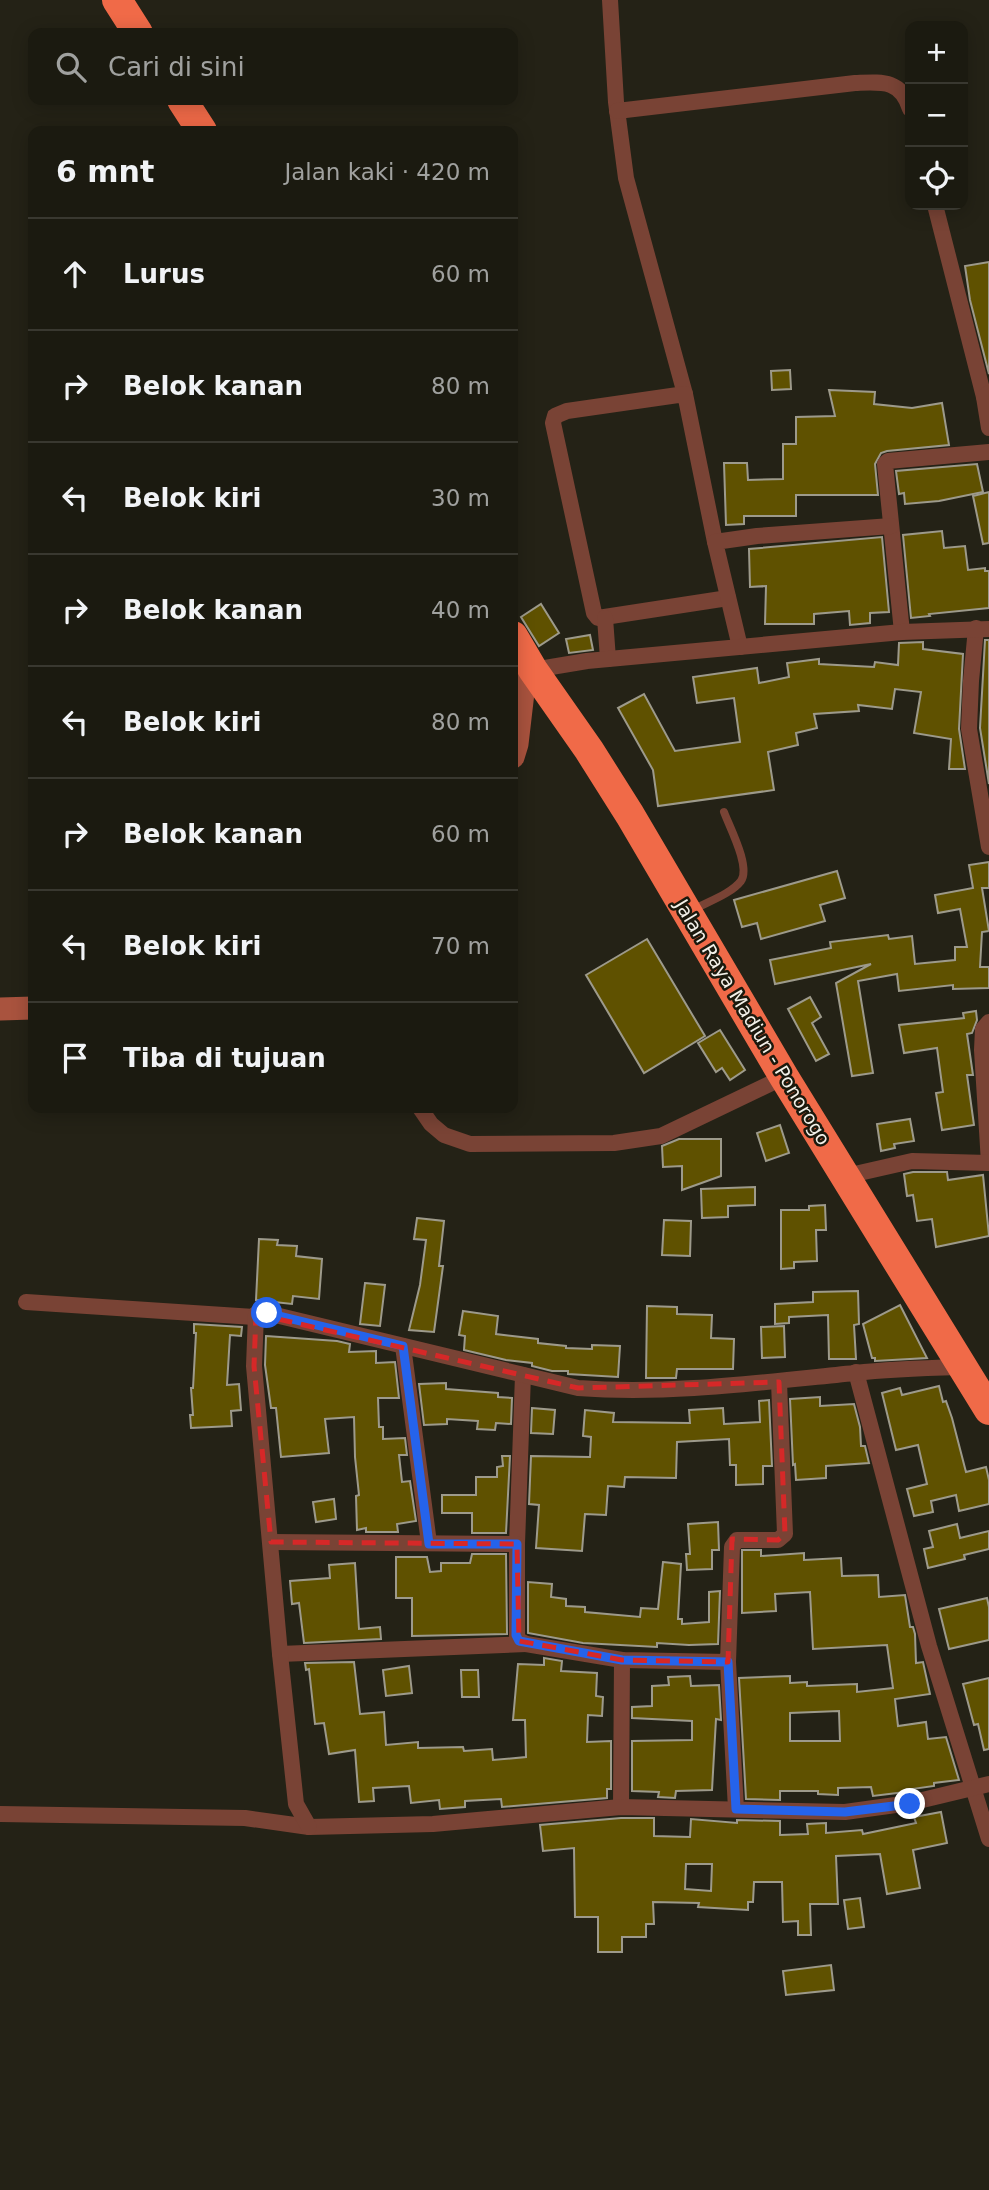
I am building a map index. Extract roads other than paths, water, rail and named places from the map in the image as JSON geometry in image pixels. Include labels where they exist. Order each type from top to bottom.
[{"type":"highway","points":[[117,0],[135,28]]},
{"type":"highway","points":[[185,105],[199,126]]},
{"type":"highway","name":"Jalan Raya Madiun - Ponorogo","points":[[518,644],[589,750],[784,1077],[989,1410]]},
{"type":"street","points":[[610,0],[617,111],[626,178],[685,394],[715,542],[740,647]]},
{"type":"street","points":[[617,111],[855,83],[879,82],[894,85],[905,94]]},
{"type":"street","points":[[936,210],[987,395],[989,428]]},
{"type":"street","points":[[685,394],[567,411],[555,416],[553,423],[590,603],[594,614],[598,618],[604,618],[728,598]]},
{"type":"street","points":[[902,632],[886,463],[989,452]]},
{"type":"street","points":[[715,542],[757,536],[891,527]]},
{"type":"street","points":[[604,618],[608,659]]},
{"type":"street","points":[[518,735],[524,684],[533,670],[608,659],[902,632],[983,629],[971,681],[969,729],[989,847]]},
{"type":"street","points":[[0,1009],[28,1008]]},
{"type":"street","points":[[846,1176],[912,1161],[989,1163],[982,1050],[983,1029],[989,1022]]},
{"type":"street","points":[[424,1113],[444,1135],[470,1144],[614,1143],[661,1136],[784,1077]]},
{"type":"street","points":[[26,1302],[254,1317],[267,1313],[578,1388],[610,1391],[779,1382],[856,1372],[961,1367]]},
{"type":"street","points":[[254,1317],[254,1366],[296,1804],[309,1827]]},
{"type":"street","points":[[403,1346],[429,1544]]},
{"type":"street","points":[[856,1372],[929,1646],[981,1786],[989,1839]]},
{"type":"street","points":[[523,1375],[516,1635],[519,1641],[526,1644]]},
{"type":"street","points":[[736,1809],[728,1662],[732,1547],[740,1539],[778,1540],[785,1534],[779,1382]]},
{"type":"street","points":[[271,1542],[517,1544]]},
{"type":"street","points":[[280,1654],[526,1644],[622,1660],[728,1662]]},
{"type":"street","points":[[621,1807],[622,1660]]},
{"type":"street","points":[[0,1814],[245,1818],[309,1827],[433,1824],[621,1807],[845,1812],[910,1804],[981,1786]]},
{"type":"lane","points":[[687,913],[728,891],[744,874],[724,812]]}]
